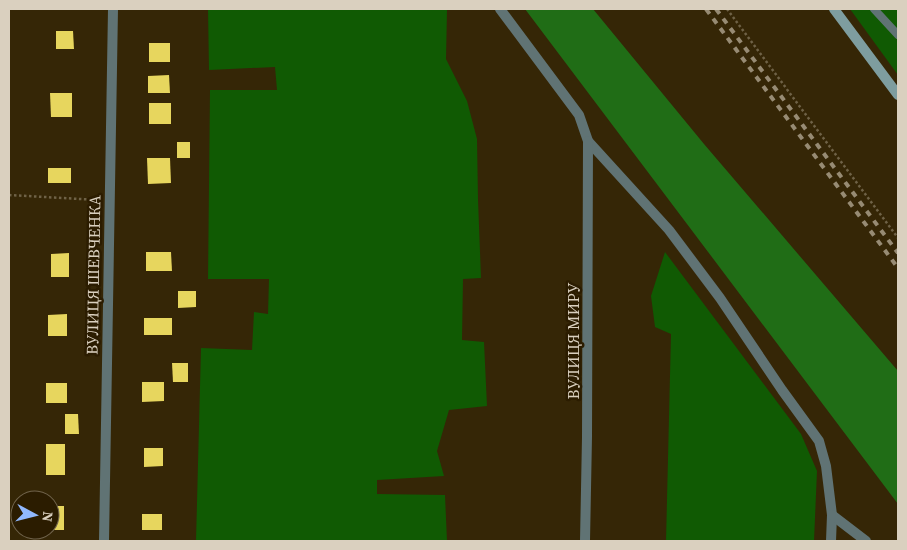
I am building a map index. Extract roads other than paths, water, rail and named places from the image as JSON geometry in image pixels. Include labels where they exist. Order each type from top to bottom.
[{"type":"main road","points":[[834,9],[898,95]]},
{"type":"street","name":"ВУЛИЦЯ ШЕВЧЕНКА","points":[[104,541],[113,9]]},
{"type":"street","points":[[500,9],[579,115],[588,141],[668,230],[720,298],[819,441],[826,466],[832,515],[831,541]]},
{"type":"street","name":"ВУЛИЦЯ МИРУ","points":[[585,541],[588,141]]},
{"type":"street","points":[[832,515],[866,541]]},
{"type":"lane","points":[[874,9],[898,35]]},
{"type":"railway","points":[[706,9],[898,268]]},
{"type":"railway","points":[[716,9],[898,253]]}]
